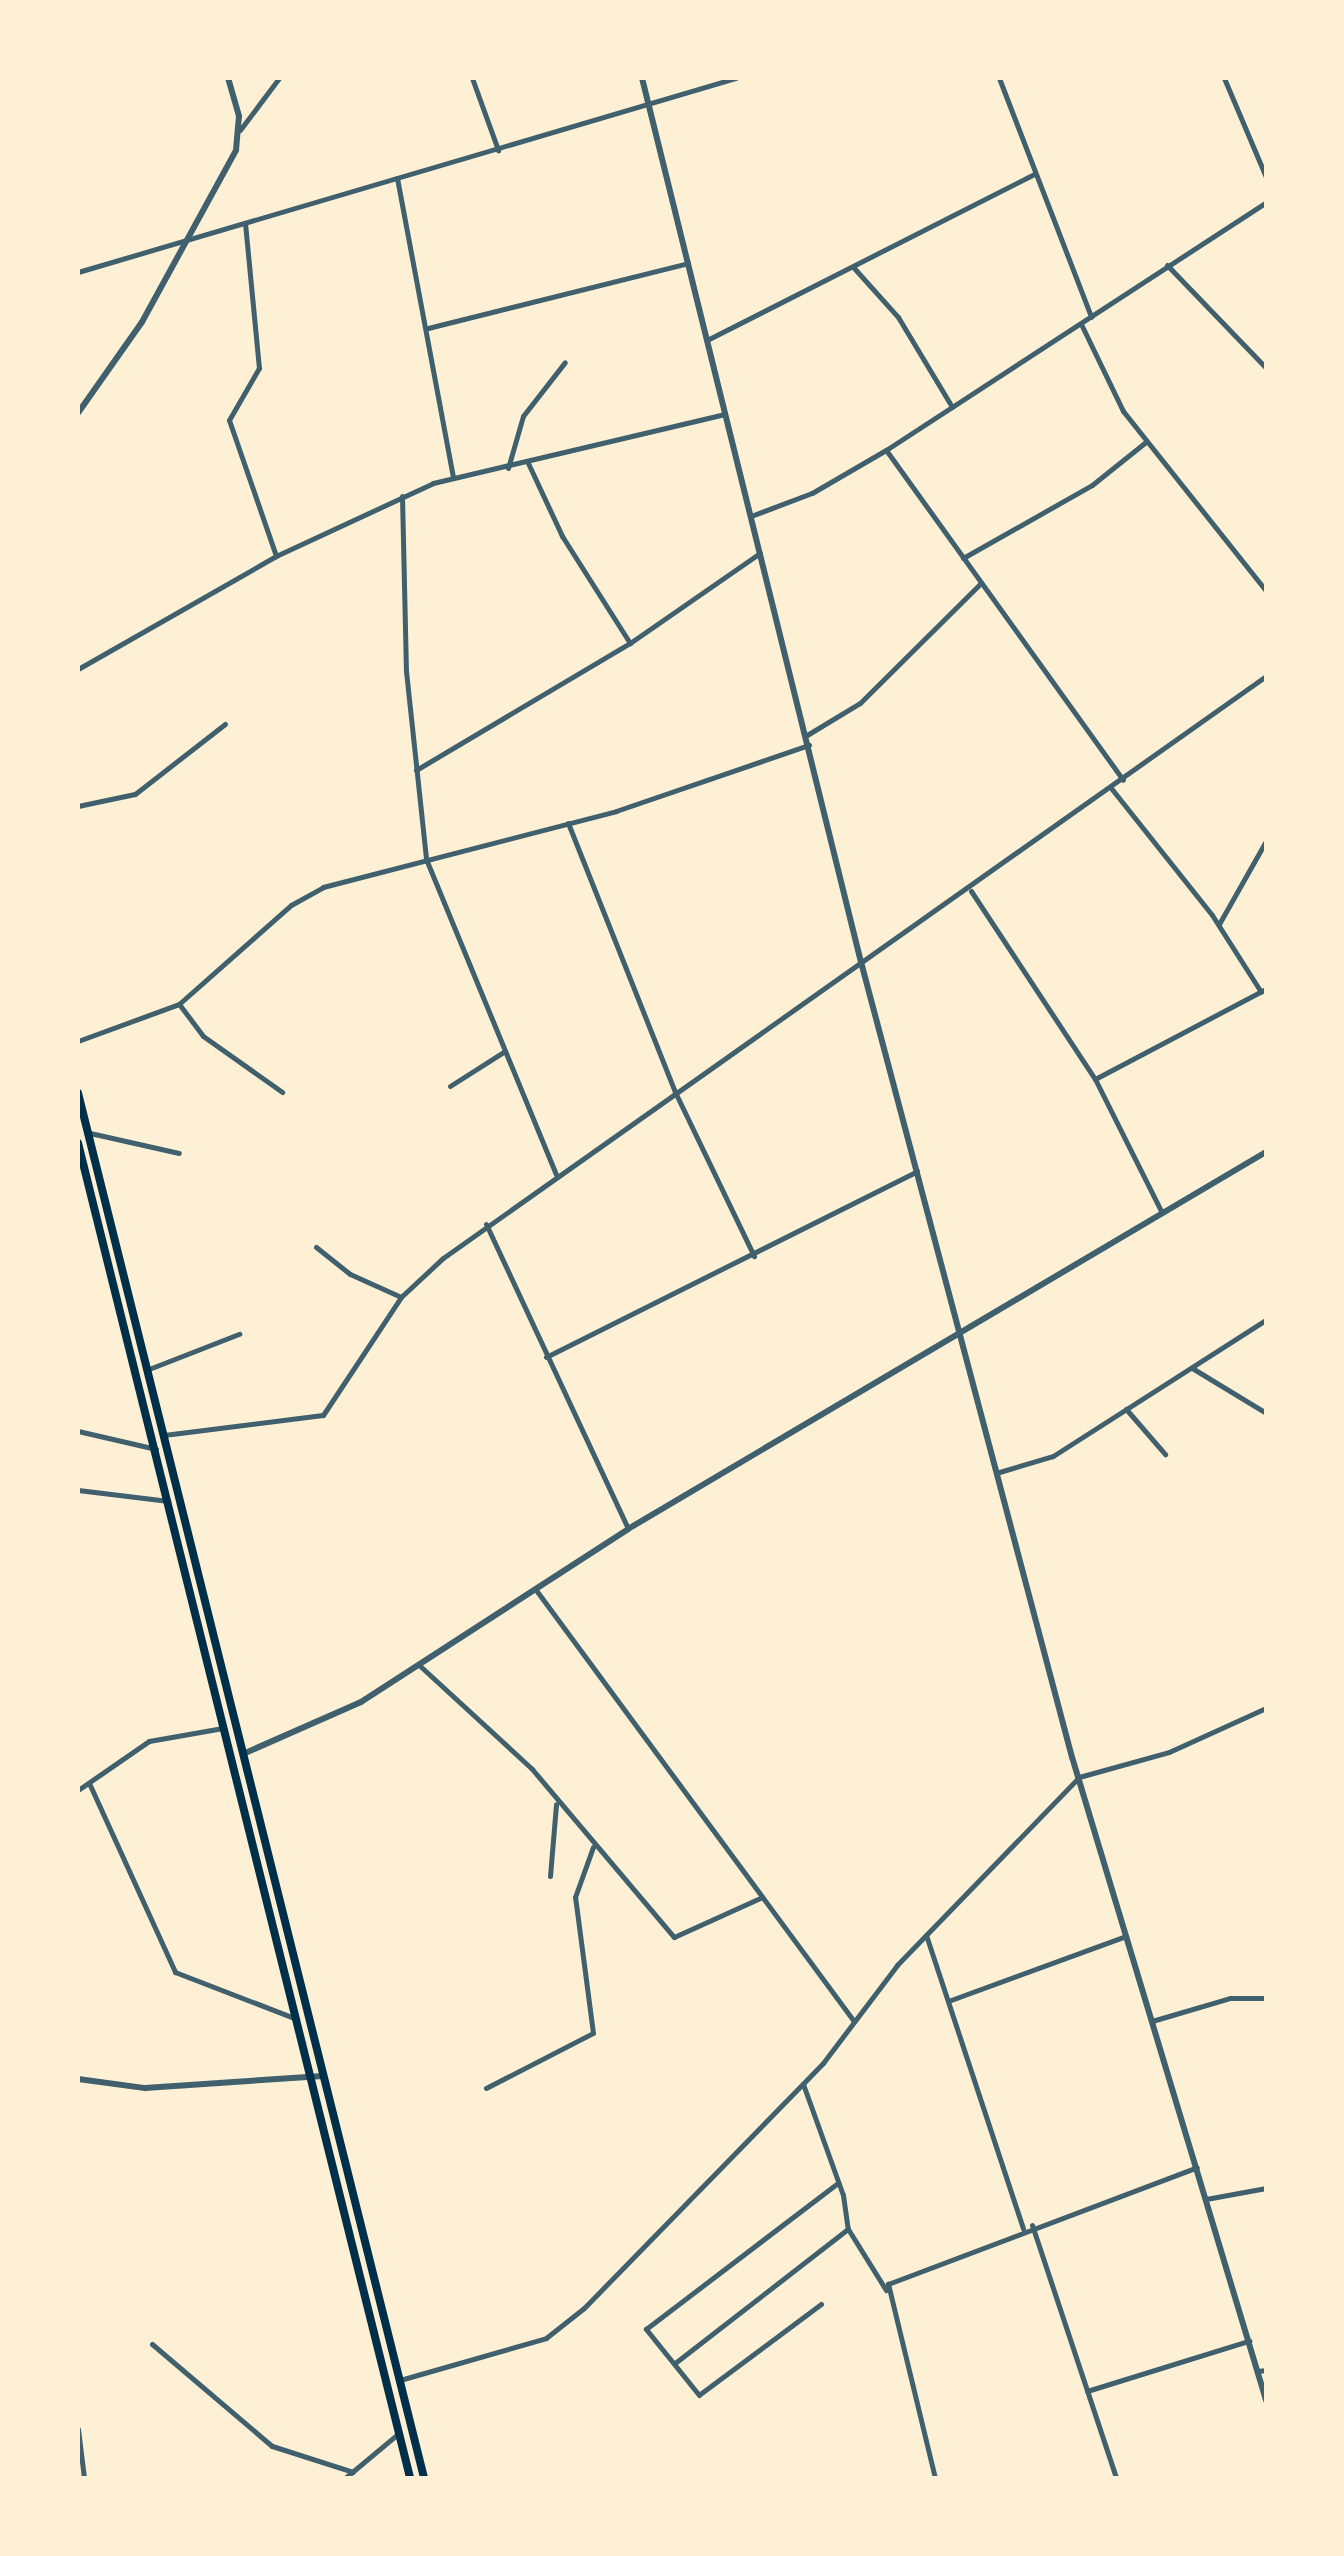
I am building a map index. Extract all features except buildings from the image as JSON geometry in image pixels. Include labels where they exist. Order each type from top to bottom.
[{"type":"main road","points":[[78,1093],[424,2478]]},
{"type":"main road","points":[[78,1143],[170,1501],[309,2079],[410,2478]]},
{"type":"street","points":[[228,78],[240,130]]},
{"type":"street","points":[[78,413],[110,373],[187,240],[240,130],[279,78]]},
{"type":"street","points":[[472,78],[498,150]]},
{"type":"street","points":[[642,78],[861,962],[996,1473],[1079,1777],[1249,2341],[1262,2370],[1266,2400]]},
{"type":"street","points":[[78,272],[736,78]]},
{"type":"street","points":[[999,78],[1091,317]]},
{"type":"street","points":[[1224,78],[1266,177]]},
{"type":"street","points":[[707,340],[1034,174]]},
{"type":"street","points":[[397,178],[428,328],[453,477]]},
{"type":"street","points":[[751,516],[812,493],[886,450],[1266,202]]},
{"type":"street","points":[[245,223],[259,368],[229,420],[276,556]]},
{"type":"street","points":[[428,328],[688,263]]},
{"type":"street","points":[[1167,265],[1266,368]]},
{"type":"street","points":[[854,268],[898,317],[952,407]]},
{"type":"street","points":[[1081,324],[1116,399],[1266,591]]},
{"type":"street","points":[[508,468],[523,416],[565,362]]},
{"type":"street","points":[[78,669],[276,556],[402,496],[453,477],[508,468],[725,414]]},
{"type":"street","points":[[963,558],[1092,485],[1147,441]]},
{"type":"street","points":[[886,450],[1123,780]]},
{"type":"street","points":[[528,463],[562,536],[630,643]]},
{"type":"street","points":[[402,496],[416,770],[426,859],[556,1174]]},
{"type":"street","points":[[416,770],[630,643],[761,553]]},
{"type":"street","points":[[807,735],[860,703],[981,583]]},
{"type":"street","points":[[164,1435],[323,1415],[401,1297],[486,1224],[861,962],[971,891],[1266,676]]},
{"type":"street","points":[[78,806],[135,794],[225,724]]},
{"type":"street","points":[[78,1041],[179,1004],[303,896],[426,859],[568,823],[809,745]]},
{"type":"street","points":[[1095,1079],[1264,990],[1219,924],[1111,788]]},
{"type":"street","points":[[568,823],[676,1094],[754,1256]]},
{"type":"street","points":[[1219,924],[1266,841]]},
{"type":"street","points":[[971,891],[1095,1079],[1161,1211]]},
{"type":"street","points":[[179,1004],[203,1036],[282,1092]]},
{"type":"street","points":[[450,1086],[505,1051]]},
{"type":"street","points":[[90,1133],[179,1153]]},
{"type":"street","points":[[243,1754],[361,1702],[628,1529],[1161,1211],[1266,1152]]},
{"type":"street","points":[[546,1357],[754,1256],[918,1171]]},
{"type":"street","points":[[486,1224],[628,1529]]},
{"type":"street","points":[[316,1247],[350,1274],[401,1297]]},
{"type":"street","points":[[996,1473],[1053,1456],[1266,1320]]},
{"type":"street","points":[[149,1369],[239,1334]]},
{"type":"street","points":[[1191,1368],[1266,1413]]},
{"type":"street","points":[[1126,1409],[1165,1454]]},
{"type":"street","points":[[78,1431],[157,1449]]},
{"type":"street","points":[[78,1490],[170,1501]]},
{"type":"street","points":[[536,1590],[853,2020]]},
{"type":"street","points":[[419,1665],[492,1729],[674,1937],[762,1897]]},
{"type":"street","points":[[400,2380],[561,2328],[803,2084],[926,1935],[1079,1777],[1169,1752],[1266,1708]]},
{"type":"street","points":[[78,1790],[149,1741],[223,1728]]},
{"type":"street","points":[[89,1783],[175,1972],[295,2018]]},
{"type":"street","points":[[550,1876],[556,1803]]},
{"type":"street","points":[[486,2088],[593,2033],[575,1897],[593,1847]]},
{"type":"street","points":[[926,1935],[951,2000],[1023,2228]]},
{"type":"street","points":[[951,2000],[1126,1936]]},
{"type":"street","points":[[1152,2021],[1230,1998],[1266,1998]]},
{"type":"street","points":[[78,2079],[145,2088],[323,2076]]},
{"type":"street","points":[[803,2084],[848,2229],[886,2290],[935,2478]]},
{"type":"street","points":[[886,2290],[908,2271],[1197,2167]]},
{"type":"street","points":[[821,2304],[699,2395],[646,2329],[836,2184]]},
{"type":"street","points":[[1206,2199],[1266,2188]]},
{"type":"street","points":[[1032,2225],[1116,2478]]},
{"type":"street","points":[[675,2363],[848,2229]]},
{"type":"street","points":[[1087,2391],[1249,2341]]},
{"type":"street","points":[[152,2344],[272,2446],[353,2472]]},
{"type":"street","points":[[78,2429],[84,2478]]},
{"type":"street","points":[[345,2478],[399,2433]]}]
